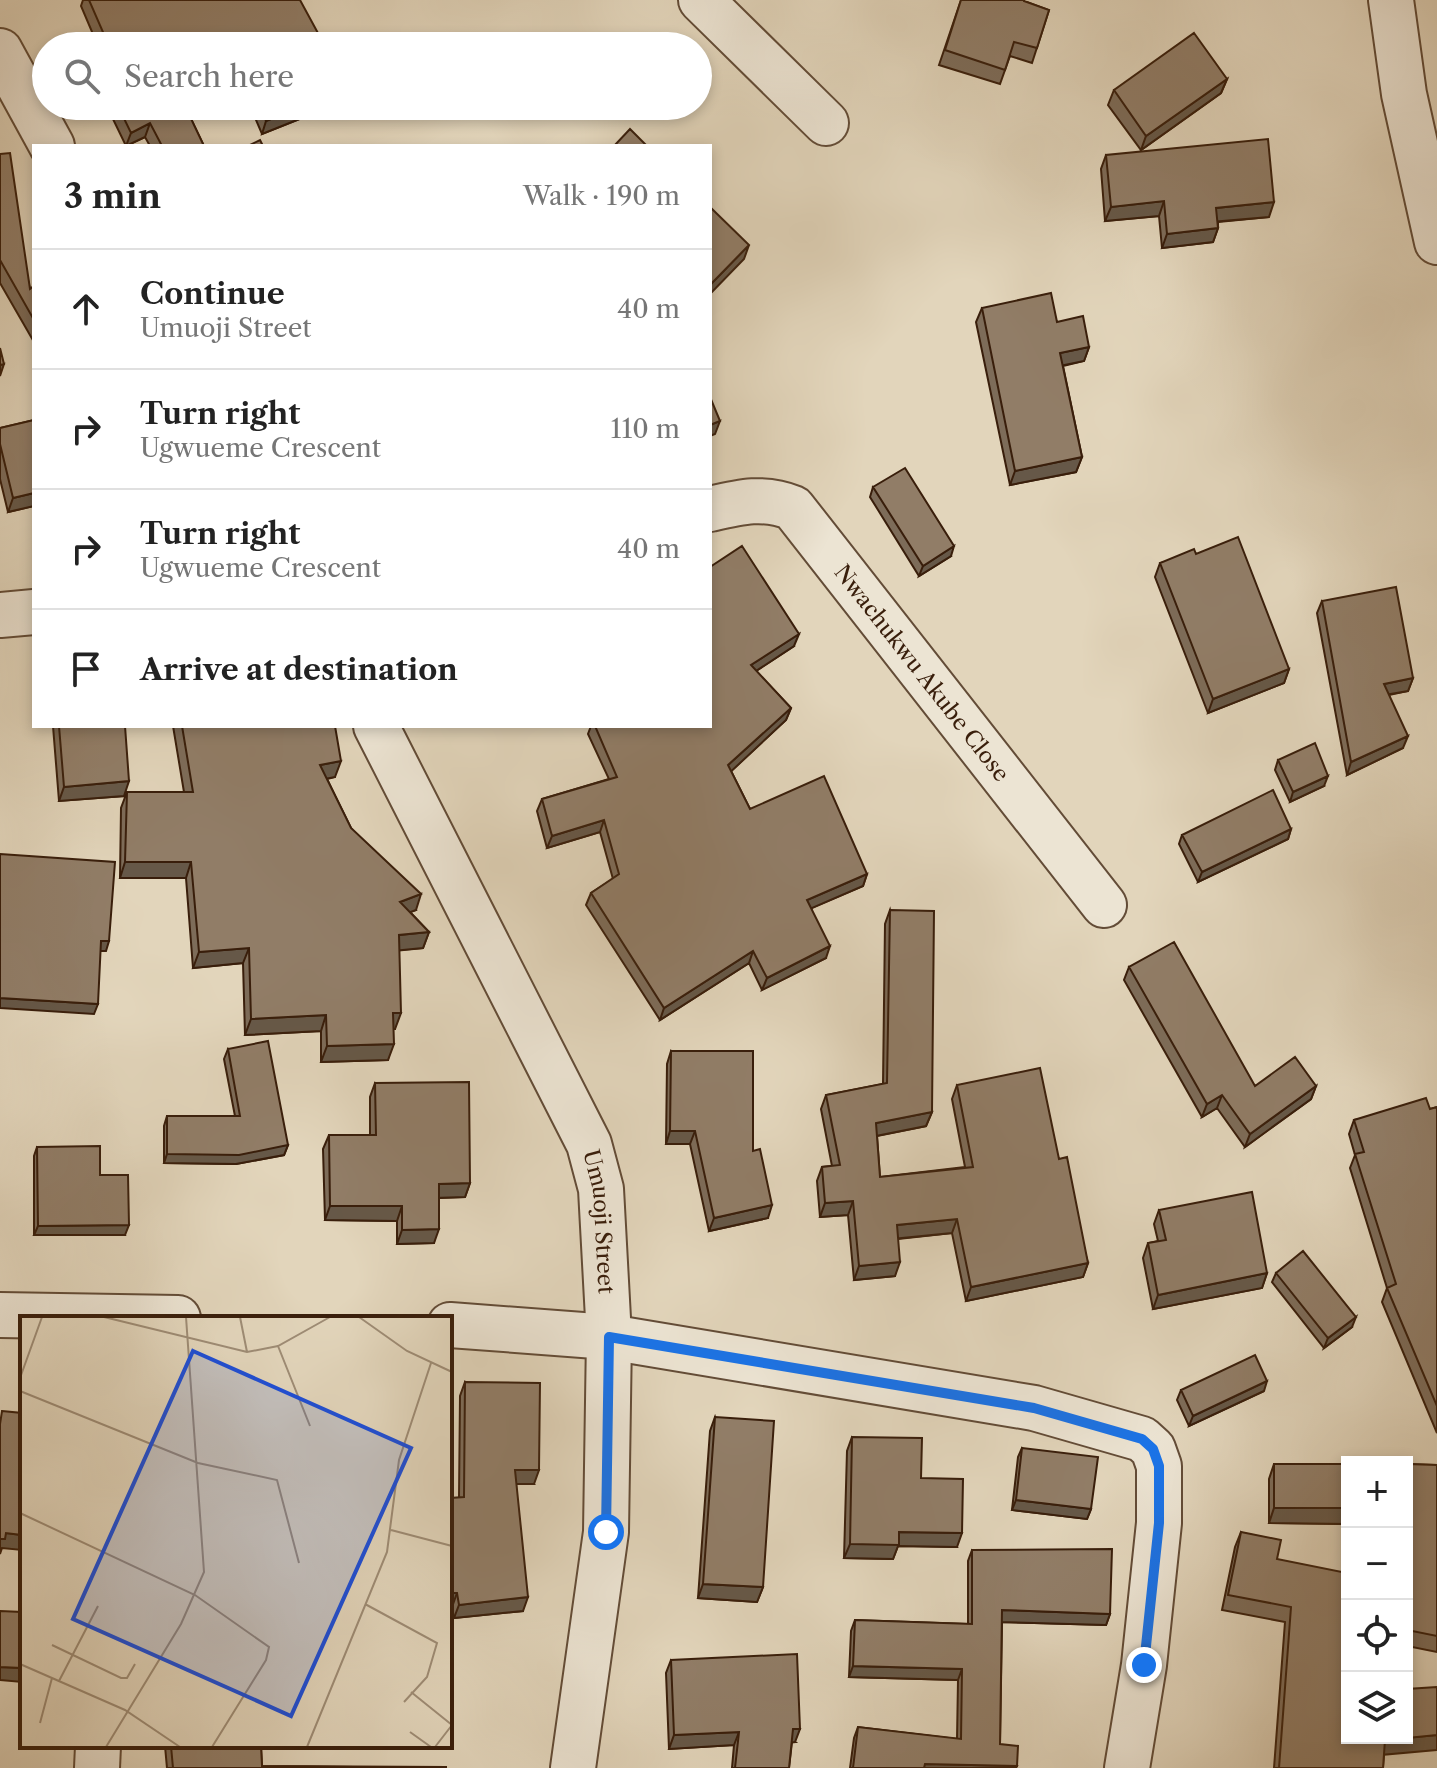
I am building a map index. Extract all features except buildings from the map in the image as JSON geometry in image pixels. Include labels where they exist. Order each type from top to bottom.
[{"type":"street","points":[[701,0],[826,123]]},
{"type":"street","points":[[1391,0],[1404,94],[1437,242]]},
{"type":"street","points":[[0,51],[32,109]]},
{"type":"street","points":[[38,120],[51,144]]},
{"type":"street","name":"Nwachukwu Akube Close","points":[[712,509],[754,499],[779,502],[793,508],[1104,905]]},
{"type":"street","points":[[0,615],[32,612]]},
{"type":"street","name":"Umuoji Street","points":[[377,728],[589,1144],[601,1189],[609,1337],[606,1532],[573,1768]]},
{"type":"street","points":[[0,1315],[59,1316]]},
{"type":"street","points":[[452,1325],[609,1337],[1034,1408],[1142,1439],[1153,1449],[1159,1466],[1159,1523],[1144,1665],[1127,1768]]},
{"type":"street","points":[[97,1768],[98,1748]]},
{"type":"route","points":[[606,1532],[609,1337],[1034,1408],[1142,1439],[1153,1449],[1159,1466],[1159,1523],[1144,1665]]}]
